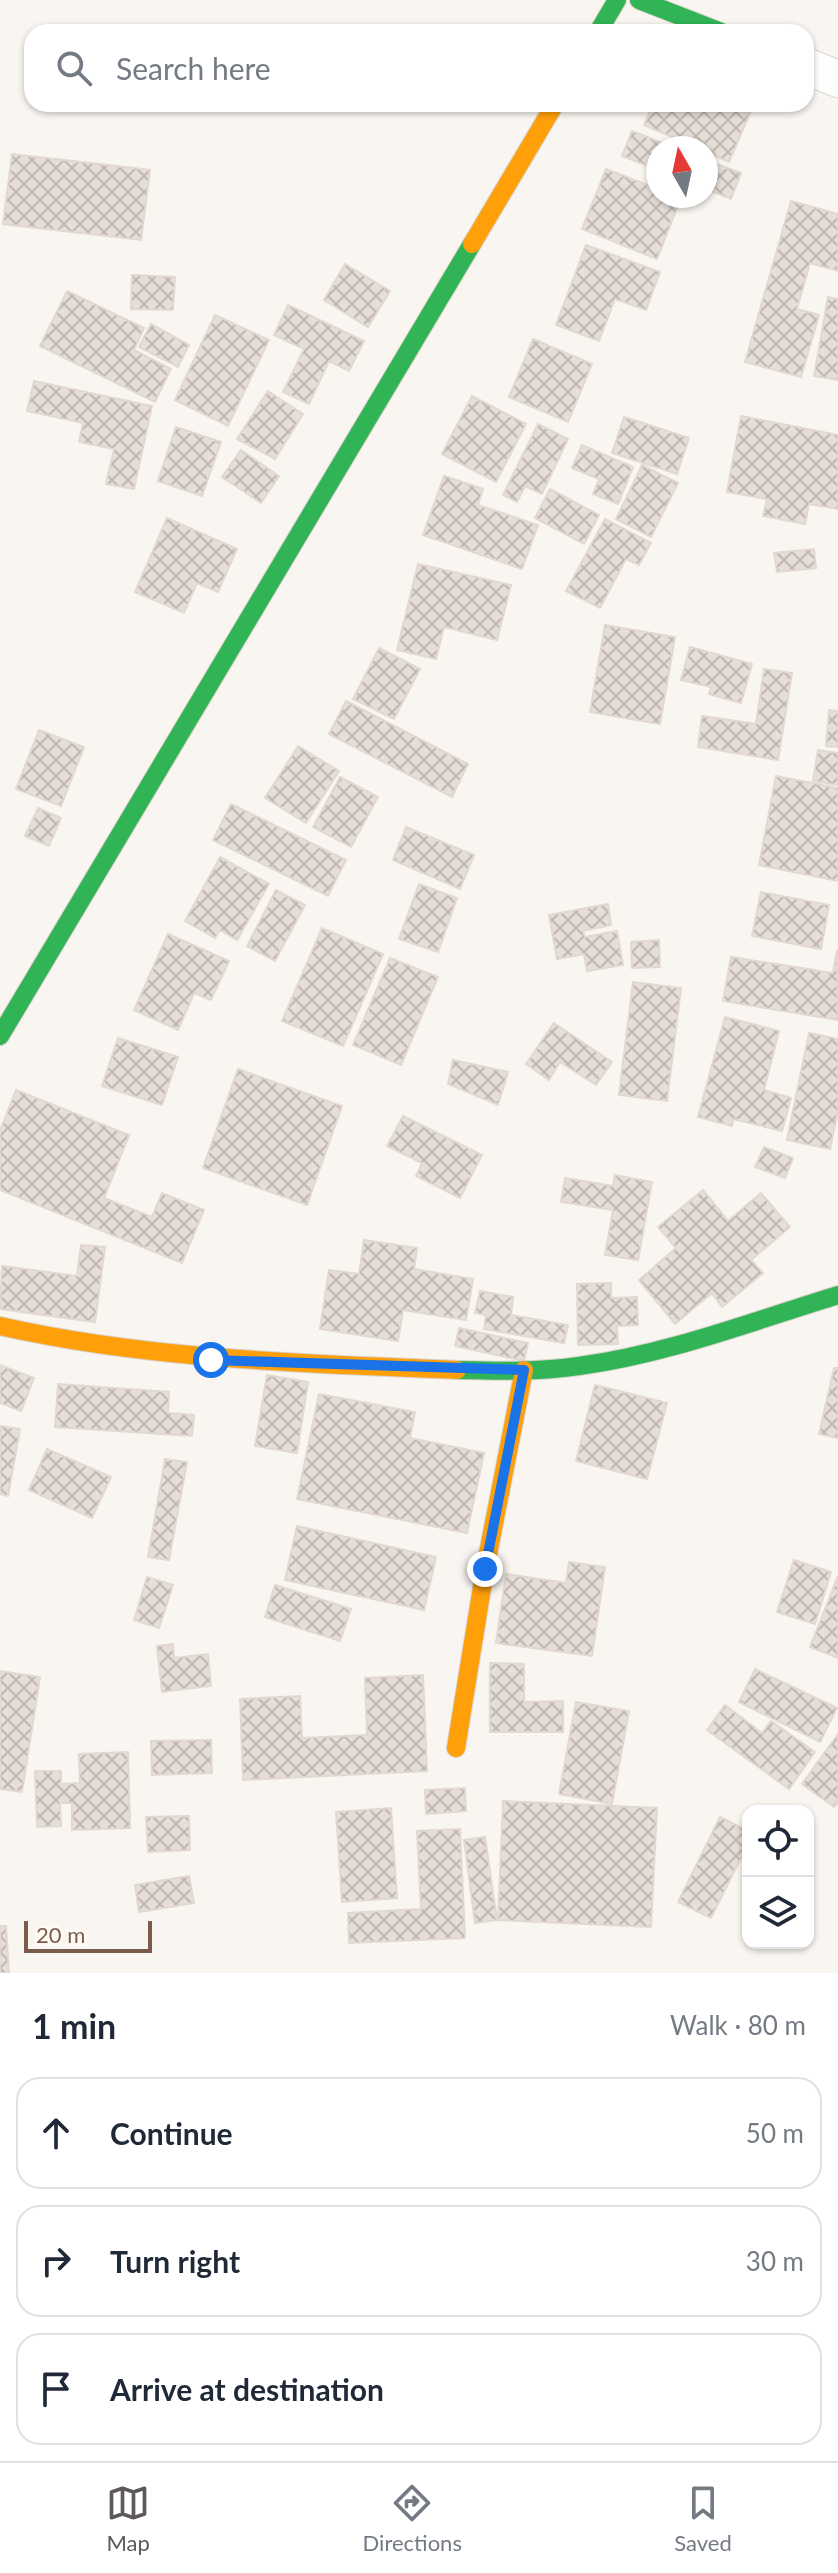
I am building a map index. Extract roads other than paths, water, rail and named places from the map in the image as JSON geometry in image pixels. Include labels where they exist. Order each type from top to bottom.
[{"type":"street","points":[[603,24],[617,0]]},
{"type":"street","points":[[639,0],[700,24]]},
{"type":"street","points":[[814,69],[838,79]]},
{"type":"street","points":[[0,1036],[550,112]]},
{"type":"street","points":[[0,1326],[52,1339],[211,1360],[524,1370],[580,1366],[679,1345],[838,1294]]},
{"type":"street","points":[[456,1748],[485,1569],[524,1370]]}]
